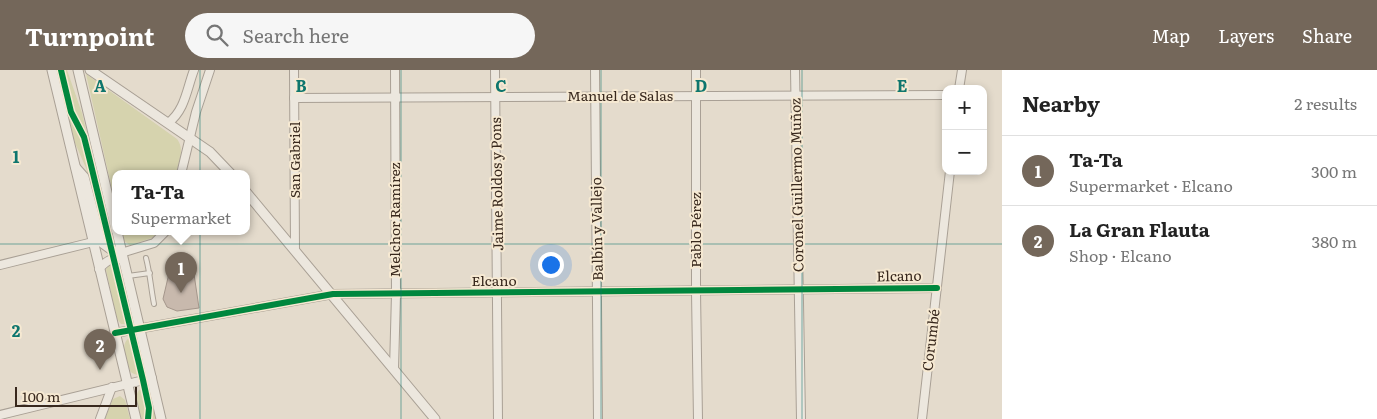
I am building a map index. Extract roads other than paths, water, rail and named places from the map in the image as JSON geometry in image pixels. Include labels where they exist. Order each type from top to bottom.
[{"type":"street","points":[[52,70],[136,419]]},
{"type":"street","points":[[78,70],[112,214]]},
{"type":"street","points":[[90,70],[210,152],[227,170]]},
{"type":"street","points":[[168,123],[177,114],[183,103],[194,70]]},
{"type":"street","points":[[182,170],[196,112],[210,70]]},
{"type":"street","name":"San Gabriel","points":[[294,70],[295,250]]},
{"type":"street","name":"Melchor Ramírez","points":[[394,70],[396,294],[394,369]]},
{"type":"street","name":"Jaime Roldos y Pons","points":[[496,70],[498,419]]},
{"type":"street","name":"Balbín y Vallejo","points":[[595,70],[598,419]]},
{"type":"street","name":"Pablo Pérez","points":[[696,70],[698,419]]},
{"type":"street","name":"Coronel Guillermo Muñoz","points":[[795,70],[801,419]]},
{"type":"street","points":[[960,85],[962,70]]},
{"type":"street","name":"Manuel de Salas","points":[[294,98],[942,94]]},
{"type":"street","points":[[76,168],[84,177],[101,242],[122,257]]},
{"type":"street","name":"Corumbé","points":[[922,419],[950,175]]},
{"type":"street","points":[[250,197],[333,294],[435,419]]},
{"type":"street","points":[[117,235],[162,419]]},
{"type":"street","points":[[100,269],[108,261],[122,257],[154,242],[162,235]]},
{"type":"street","points":[[0,265],[93,242]]},
{"type":"street","name":"Elcano","points":[[115,333],[333,294],[696,292],[937,288]]},
{"type":"street","points":[[0,415],[152,378]]},
{"type":"street","points":[[100,419],[112,387]]},
{"type":"lane","points":[[146,258],[154,304]]},
{"type":"lane","points":[[127,276],[150,274]]},
{"type":"place","name":"Ta-Ta","points":[[181,293]]},
{"type":"place","name":"La Gran Flauta","points":[[100,370]]}]
